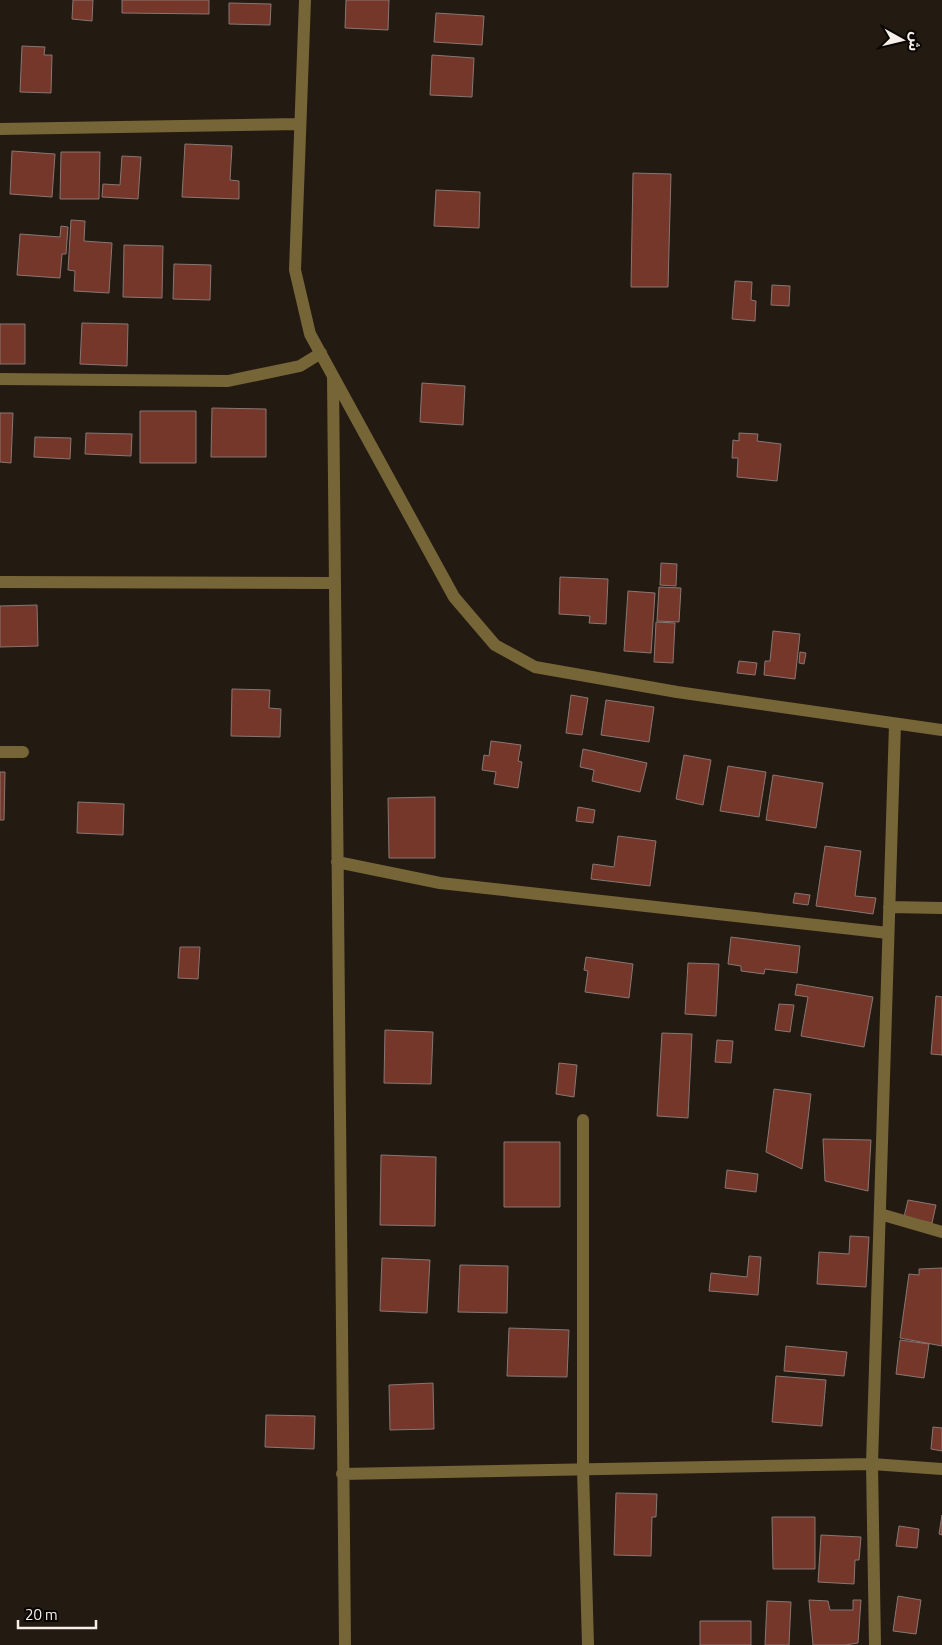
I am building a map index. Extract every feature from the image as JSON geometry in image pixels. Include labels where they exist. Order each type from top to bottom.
[{"type":"street","points":[[305,0],[295,270],[310,334],[454,597],[495,645],[535,667],[677,692],[942,730]]},
{"type":"street","points":[[0,129],[300,124]]},
{"type":"street","points":[[0,379],[228,381],[300,366],[320,353]]},
{"type":"street","points":[[333,376],[345,1645]]},
{"type":"street","points":[[0,582],[335,583]]},
{"type":"street","points":[[875,1645],[872,1464],[895,724]]},
{"type":"street","points":[[0,752],[23,752]]},
{"type":"street","points":[[337,862],[440,884],[888,933]]},
{"type":"street","points":[[889,907],[942,908]]},
{"type":"street","points":[[583,1120],[583,1469],[588,1645]]},
{"type":"street","points":[[880,1214],[942,1232]]},
{"type":"street","points":[[342,1474],[872,1464],[942,1469]]},
{"type":"building","points":[[73,0],[93,0],[92,21],[72,19]]},
{"type":"building","points":[[122,0],[209,0],[209,14],[122,13]]},
{"type":"building","points":[[346,0],[389,0],[388,30],[345,28]]},
{"type":"building","points":[[229,3],[271,4],[270,25],[229,24]]},
{"type":"building","points":[[436,13],[484,16],[482,45],[434,42]]},
{"type":"building","points":[[22,46],[45,47],[44,55],[52,55],[51,93],[20,92]]},
{"type":"building","points":[[432,55],[474,58],[472,97],[430,95]]},
{"type":"building","points":[[185,144],[232,146],[230,180],[239,181],[239,199],[182,197]]},
{"type":"building","points":[[12,151],[55,154],[52,197],[10,194]]},
{"type":"building","points":[[61,152],[100,152],[99,199],[60,199]]},
{"type":"building","points":[[122,156],[141,157],[138,199],[102,197],[103,184],[120,185]]},
{"type":"building","points":[[633,173],[671,174],[668,287],[631,287]]},
{"type":"building","points":[[436,190],[480,192],[479,228],[434,226]]},
{"type":"building","points":[[71,220],[85,221],[84,241],[112,243],[109,293],[74,291],[75,271],[68,270]]},
{"type":"building","points":[[61,226],[68,227],[66,254],[62,254],[60,278],[17,275],[20,234],[60,237]]},
{"type":"building","points":[[124,245],[163,246],[162,298],[123,297]]},
{"type":"building","points":[[174,264],[211,265],[210,300],[173,299]]},
{"type":"building","points":[[735,281],[752,282],[751,300],[756,301],[755,321],[732,319]]},
{"type":"building","points":[[772,285],[790,286],[789,306],[771,305]]},
{"type":"building","points":[[82,323],[128,324],[127,366],[80,364]]},
{"type":"building","points":[[0,324],[25,324],[25,364],[0,364]]},
{"type":"building","points":[[422,383],[465,386],[463,425],[420,422]]},
{"type":"building","points":[[212,408],[266,409],[266,457],[211,457]]},
{"type":"building","points":[[140,411],[196,411],[196,463],[140,463]]},
{"type":"building","points":[[0,413],[13,413],[11,463],[0,462]]},
{"type":"building","points":[[86,433],[132,434],[131,456],[85,454]]},
{"type":"building","points":[[739,433],[758,434],[757,441],[781,444],[777,481],[737,477],[738,458],[732,458],[733,440],[739,441]]},
{"type":"building","points":[[35,437],[71,438],[70,459],[34,457]]},
{"type":"building","points":[[661,563],[677,564],[676,586],[660,585]]},
{"type":"building","points":[[560,577],[608,579],[606,624],[589,623],[590,616],[559,614]]},
{"type":"building","points":[[659,587],[681,588],[679,622],[657,621]]},
{"type":"building","points":[[628,591],[655,593],[651,653],[624,651]]},
{"type":"building","points":[[37,605],[38,646],[0,647],[0,606]]},
{"type":"building","points":[[656,622],[675,623],[673,663],[654,662]]},
{"type":"building","points":[[773,631],[800,634],[795,679],[764,675],[765,661],[770,661]]},
{"type":"building","points":[[800,652],[806,653],[804,664],[799,663]]},
{"type":"building","points":[[739,661],[757,663],[755,675],[737,673]]},
{"type":"building","points":[[232,689],[270,690],[269,708],[281,709],[280,737],[231,736]]},
{"type":"building","points":[[571,695],[588,698],[582,735],[566,733]]},
{"type":"building","points":[[606,700],[654,707],[649,742],[601,735]]},
{"type":"building","points":[[491,741],[521,745],[518,761],[522,762],[518,788],[494,784],[496,772],[482,770],[484,755],[489,756]]},
{"type":"building","points":[[583,749],[647,763],[640,792],[592,781],[594,770],[580,767]]},
{"type":"building","points":[[684,755],[711,760],[703,805],[676,799]]},
{"type":"building","points":[[728,766],[766,772],[759,817],[720,811]]},
{"type":"building","points":[[0,772],[5,772],[4,820],[0,820]]},
{"type":"building","points":[[773,775],[823,783],[816,828],[766,820]]},
{"type":"building","points":[[435,797],[435,858],[389,858],[388,798]]},
{"type":"building","points":[[78,802],[124,804],[123,835],[77,833]]},
{"type":"building","points":[[578,807],[595,810],[593,823],[576,821]]},
{"type":"building","points":[[618,836],[656,841],[650,886],[591,879],[593,864],[614,867]]},
{"type":"building","points":[[825,846],[861,851],[855,896],[876,898],[873,914],[816,906]]},
{"type":"building","points":[[795,893],[810,895],[808,905],[793,903]]},
{"type":"building","points":[[731,937],[800,946],[797,973],[765,969],[764,974],[741,971],[741,966],[728,964]]},
{"type":"building","points":[[180,947],[200,947],[198,979],[178,978]]},
{"type":"building","points":[[586,957],[633,964],[629,998],[585,992],[588,971],[584,970]]},
{"type":"building","points":[[688,963],[719,964],[716,1016],[685,1014]]},
{"type":"building","points":[[797,984],[873,997],[864,1047],[801,1036],[808,997],[795,995]]},
{"type":"building","points":[[936,996],[942,997],[942,1055],[931,1054]]},
{"type":"building","points":[[779,1004],[794,1005],[790,1032],[775,1030]]},
{"type":"building","points":[[385,1030],[433,1032],[431,1084],[384,1083]]},
{"type":"building","points":[[662,1033],[692,1034],[688,1118],[657,1116]]},
{"type":"building","points":[[717,1040],[733,1041],[731,1063],[715,1062]]},
{"type":"building","points":[[559,1063],[577,1065],[574,1097],[556,1094]]},
{"type":"building","points":[[774,1089],[811,1094],[802,1169],[766,1152]]},
{"type":"building","points":[[823,1139],[871,1140],[868,1191],[825,1181]]},
{"type":"building","points":[[504,1142],[560,1142],[560,1207],[504,1207]]},
{"type":"building","points":[[381,1155],[436,1157],[435,1226],[380,1225]]},
{"type":"building","points":[[727,1170],[758,1174],[756,1192],[725,1188]]},
{"type":"building","points":[[908,1200],[936,1205],[932,1223],[904,1217]]},
{"type":"building","points":[[850,1236],[869,1237],[866,1287],[817,1284],[819,1252],[849,1254]]},
{"type":"building","points":[[749,1256],[761,1257],[758,1295],[709,1291],[711,1273],[747,1277]]},
{"type":"building","points":[[382,1258],[430,1260],[427,1313],[380,1311]]},
{"type":"building","points":[[460,1265],[508,1266],[507,1313],[458,1312]]},
{"type":"building","points":[[942,1268],[942,1346],[900,1338],[909,1274],[919,1275],[919,1269]]},
{"type":"building","points":[[509,1328],[569,1330],[567,1377],[507,1376]]},
{"type":"building","points":[[900,1340],[929,1344],[924,1378],[896,1374]]},
{"type":"building","points":[[786,1346],[847,1352],[844,1376],[784,1371]]},
{"type":"building","points":[[776,1376],[826,1380],[822,1426],[772,1422]]},
{"type":"building","points":[[433,1383],[434,1429],[390,1430],[389,1385]]},
{"type":"building","points":[[266,1415],[315,1416],[314,1449],[265,1447]]},
{"type":"building","points":[[933,1427],[942,1428],[942,1451],[931,1449]]},
{"type":"building","points":[[616,1493],[657,1494],[656,1517],[652,1517],[651,1556],[614,1555]]},
{"type":"building","points":[[942,1515],[942,1535],[939,1534]]},
{"type":"building","points":[[772,1517],[815,1517],[815,1569],[773,1569]]},
{"type":"building","points":[[899,1526],[919,1529],[917,1548],[896,1546]]},
{"type":"building","points":[[821,1535],[861,1537],[859,1560],[855,1560],[854,1584],[818,1582]]},
{"type":"building","points":[[898,1596],[921,1600],[916,1634],[893,1631]]},
{"type":"building","points":[[809,1600],[828,1601],[830,1610],[853,1610],[853,1600],[861,1600],[858,1643],[813,1645]]},
{"type":"building","points":[[767,1601],[791,1602],[789,1645],[765,1645]]},
{"type":"building","points":[[700,1621],[751,1621],[751,1645],[700,1645]]}]
